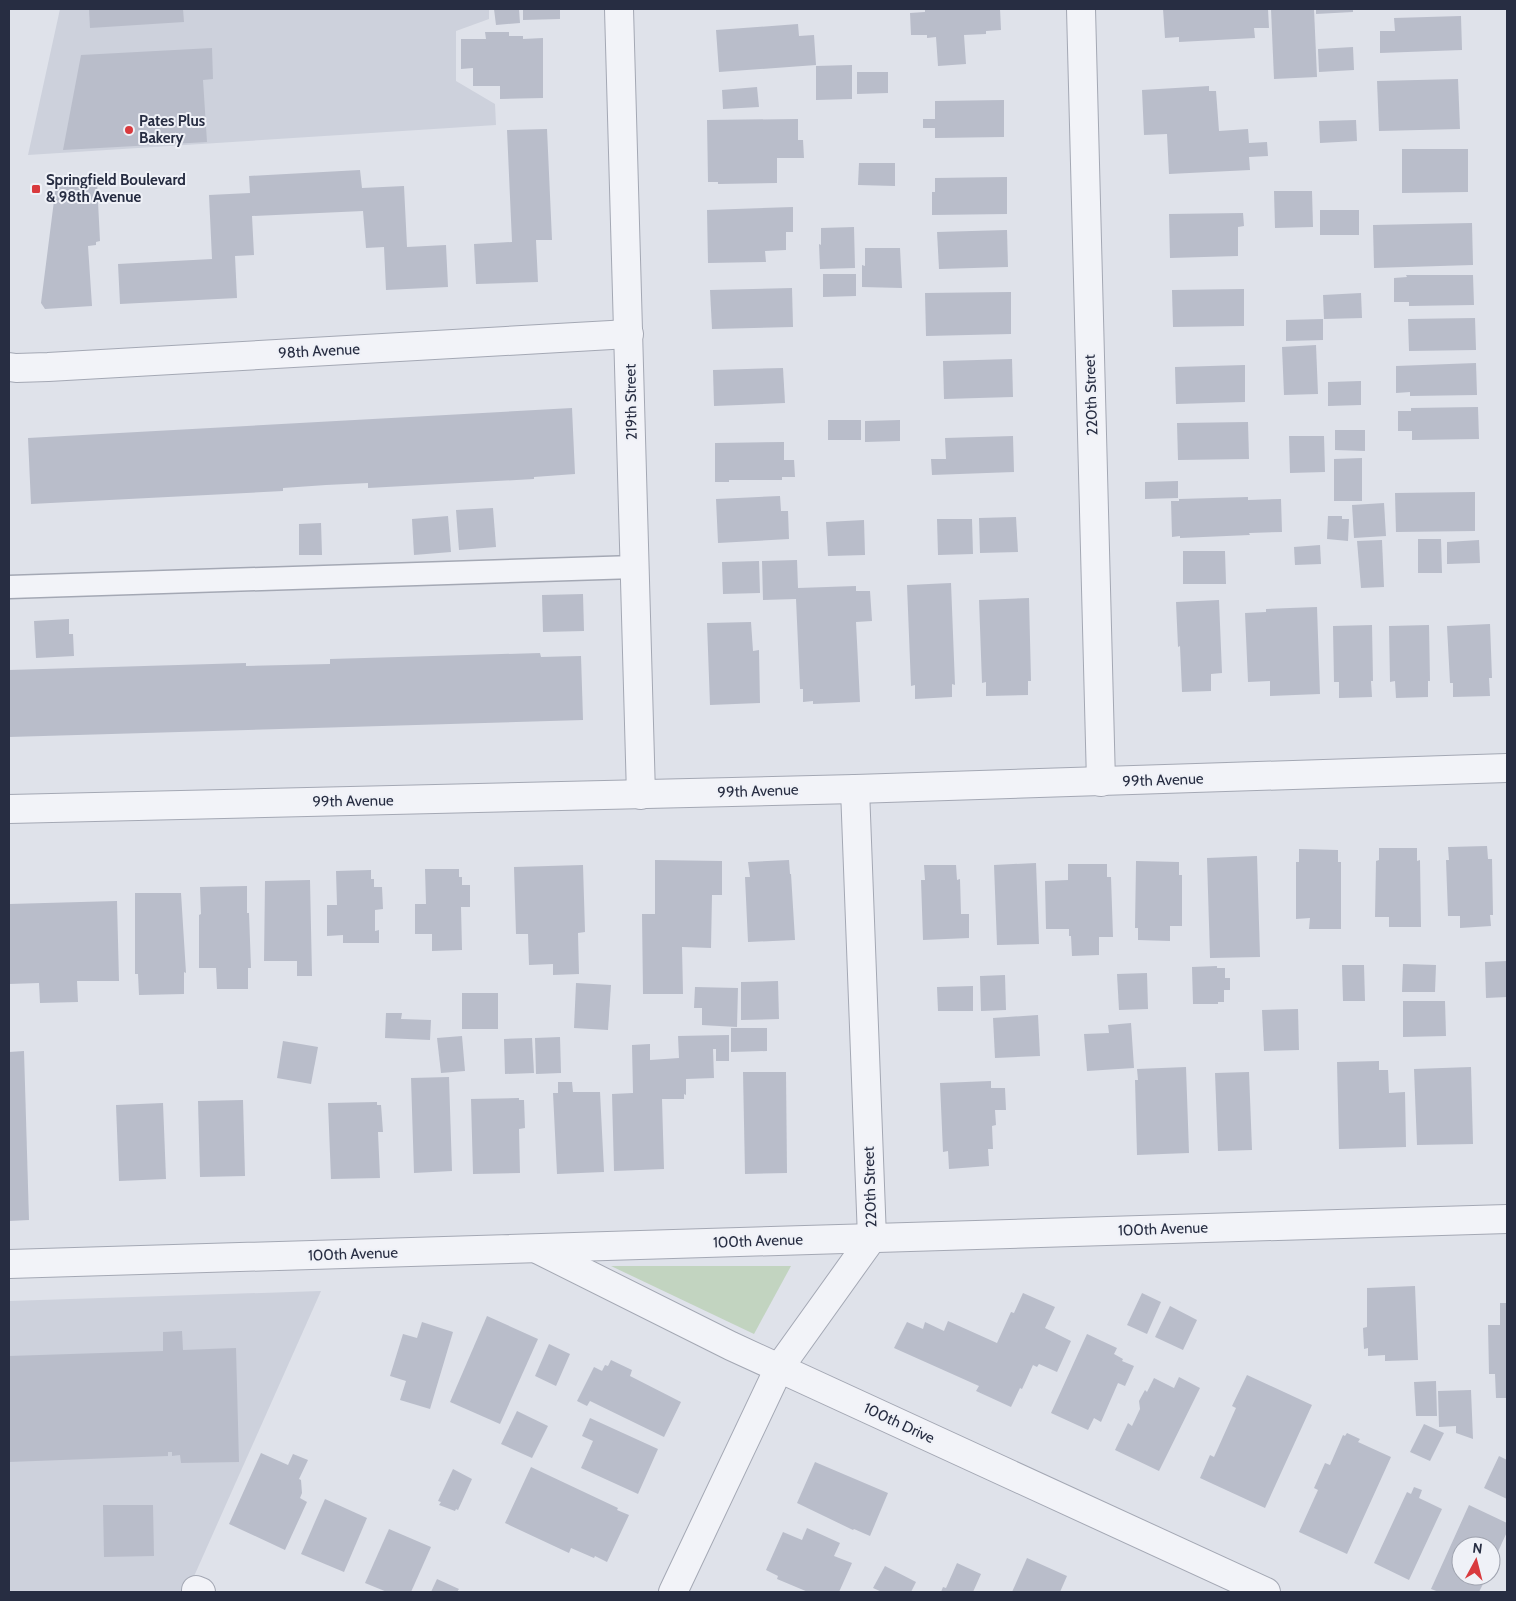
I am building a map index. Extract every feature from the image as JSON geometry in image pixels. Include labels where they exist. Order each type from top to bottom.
[{"type":"street","name":"219th Street","points":[[620,9],[641,795]]},
{"type":"street","name":"220th Street","points":[[1081,9],[1101,782]]},
{"type":"street","name":"98th Avenue","points":[[9,367],[58,366],[629,334]]},
{"type":"street","name":"99th Avenue","points":[[9,809],[641,795],[1507,768]]},
{"type":"street","name":"220th Street","points":[[673,1592],[779,1368],[872,1238],[854,789]]},
{"type":"street","name":"100th Avenue","points":[[9,1264],[1507,1219]]},
{"type":"street","name":"100th Drive","points":[[536,1248],[731,1346],[1266,1592]]},
{"type":"lane","points":[[9,587],[635,567]]},
{"type":"shaded area","points":[[60,9],[489,9],[489,19],[456,31],[456,81],[495,104],[496,125],[28,155]]},
{"type":"shaded area","points":[[321,1291],[187,1592],[9,1592],[9,1301]]},
{"type":"green space","points":[[611,1266],[791,1266],[754,1334]]},
{"type":"building","points":[[89,9],[183,9],[184,22],[90,28]]},
{"type":"building","points":[[494,9],[519,9],[520,23],[496,25]]},
{"type":"building","points":[[523,9],[560,9],[560,19],[523,20]]},
{"type":"building","points":[[925,9],[1000,9],[1001,30],[986,31],[986,34],[964,35],[966,64],[938,66],[936,37],[927,38],[927,35],[911,35],[910,13],[925,12]]},
{"type":"building","points":[[1163,9],[1268,9],[1269,28],[1254,28],[1255,38],[1179,42],[1179,37],[1165,38]]},
{"type":"building","points":[[1271,9],[1314,9],[1317,77],[1274,79]]},
{"type":"building","points":[[1316,9],[1353,9],[1353,12],[1316,14]]},
{"type":"building","points":[[1461,16],[1462,50],[1380,53],[1380,31],[1395,31],[1394,18]]},
{"type":"building","points":[[798,24],[799,36],[814,35],[816,65],[719,72],[716,30]]},
{"type":"building","points":[[485,32],[509,32],[509,36],[523,36],[523,39],[543,38],[543,98],[500,99],[500,86],[473,86],[473,68],[461,69],[461,39],[486,39]]},
{"type":"building","points":[[1353,47],[1354,70],[1319,72],[1318,49]]},
{"type":"building","points":[[212,48],[213,79],[203,80],[207,142],[63,150],[81,55]]},
{"type":"building","points":[[852,65],[852,99],[816,100],[816,66]]},
{"type":"building","points":[[857,72],[888,72],[888,93],[857,94]]},
{"type":"building","points":[[1458,79],[1460,129],[1379,131],[1377,81]]},
{"type":"building","points":[[1209,86],[1209,91],[1216,91],[1219,131],[1248,129],[1249,143],[1267,142],[1268,156],[1249,157],[1250,170],[1169,174],[1167,134],[1144,135],[1142,90]]},
{"type":"building","points":[[757,87],[759,107],[723,109],[722,90]]},
{"type":"building","points":[[1004,100],[1004,137],[935,138],[935,128],[923,128],[923,119],[935,119],[935,101]]},
{"type":"building","points":[[798,119],[798,140],[803,140],[804,158],[777,158],[777,183],[718,184],[718,182],[708,182],[707,120]]},
{"type":"building","points":[[1356,120],[1357,141],[1320,143],[1319,121]]},
{"type":"building","points":[[547,129],[552,240],[536,240],[538,282],[476,284],[474,244],[512,242],[507,130]]},
{"type":"building","points":[[1402,149],[1468,149],[1468,192],[1402,193]]},
{"type":"building","points":[[859,163],[895,163],[895,186],[858,185]]},
{"type":"building","points":[[360,170],[362,188],[404,186],[407,247],[446,245],[448,287],[386,290],[384,247],[366,248],[363,211],[252,216],[254,255],[235,256],[237,298],[120,304],[118,264],[212,259],[209,195],[250,193],[249,176]]},
{"type":"building","points":[[1007,177],[1007,214],[932,215],[932,192],[935,192],[935,178]]},
{"type":"building","points":[[97,182],[100,241],[96,242],[96,245],[88,246],[92,306],[45,309],[41,303],[56,185]]},
{"type":"building","points":[[1274,191],[1312,191],[1313,227],[1275,228]]},
{"type":"building","points":[[793,207],[793,232],[786,232],[786,250],[765,251],[766,262],[708,263],[707,210]]},
{"type":"building","points":[[1320,210],[1359,210],[1359,235],[1320,235]]},
{"type":"building","points":[[1243,213],[1244,226],[1238,227],[1238,256],[1170,258],[1169,214]]},
{"type":"building","points":[[1472,223],[1473,265],[1374,268],[1373,225]]},
{"type":"building","points":[[854,227],[855,268],[820,269],[819,244],[821,245],[821,228]]},
{"type":"building","points":[[1007,230],[1008,267],[939,269],[937,232]]},
{"type":"building","points":[[865,248],[900,248],[902,288],[862,287],[862,265],[865,266]]},
{"type":"building","points":[[823,274],[856,274],[856,296],[823,297]]},
{"type":"building","points":[[1406,275],[1473,275],[1474,305],[1409,306],[1409,302],[1394,302],[1394,278],[1407,277]]},
{"type":"building","points":[[792,288],[793,327],[712,329],[710,290]]},
{"type":"building","points":[[1244,289],[1244,326],[1173,327],[1172,290]]},
{"type":"building","points":[[1011,292],[1011,334],[926,336],[925,293]]},
{"type":"building","points":[[1361,293],[1362,318],[1324,319],[1323,295]]},
{"type":"building","points":[[1475,318],[1476,350],[1409,351],[1408,319]]},
{"type":"building","points":[[1323,319],[1323,340],[1286,341],[1286,320]]},
{"type":"building","points":[[1316,345],[1318,394],[1284,395],[1282,347]]},
{"type":"building","points":[[1012,359],[1013,397],[944,399],[943,361]]},
{"type":"building","points":[[1476,363],[1477,395],[1410,396],[1410,392],[1396,393],[1396,366]]},
{"type":"building","points":[[1245,365],[1245,402],[1176,404],[1175,367]]},
{"type":"building","points":[[783,368],[785,403],[714,406],[713,370]]},
{"type":"building","points":[[1361,381],[1361,405],[1328,406],[1328,382]]},
{"type":"building","points":[[1478,407],[1479,439],[1412,440],[1412,431],[1398,431],[1398,411],[1411,411],[1411,408]]},
{"type":"building","points":[[572,408],[575,474],[534,477],[534,479],[368,488],[368,483],[326,485],[283,488],[283,491],[31,504],[28,438]]},
{"type":"building","points":[[828,420],[861,420],[861,440],[828,440]]},
{"type":"building","points":[[900,420],[900,441],[865,442],[865,421]]},
{"type":"building","points":[[1248,422],[1249,459],[1178,460],[1177,423]]},
{"type":"building","points":[[1335,430],[1365,430],[1365,451],[1335,450]]},
{"type":"building","points":[[1013,436],[1014,472],[932,475],[931,459],[946,459],[945,438]]},
{"type":"building","points":[[1289,436],[1324,436],[1325,472],[1290,473]]},
{"type":"building","points":[[784,442],[784,460],[794,460],[795,477],[782,477],[782,480],[729,480],[729,482],[715,482],[715,443]]},
{"type":"building","points":[[1362,458],[1362,501],[1334,501],[1334,459]]},
{"type":"building","points":[[1178,481],[1178,498],[1145,499],[1145,482]]},
{"type":"building","points":[[1475,492],[1475,531],[1396,532],[1395,493]]},
{"type":"building","points":[[780,496],[781,511],[788,511],[789,539],[718,543],[716,499]]},
{"type":"building","points":[[1248,497],[1248,500],[1281,499],[1282,532],[1249,533],[1250,535],[1172,537],[1171,501],[1179,501],[1179,499]]},
{"type":"building","points":[[1384,503],[1386,536],[1354,538],[1352,505]]},
{"type":"building","points":[[493,508],[496,547],[459,550],[456,510]]},
{"type":"building","points":[[448,516],[451,552],[414,555],[412,519]]},
{"type":"building","points":[[1328,516],[1342,516],[1342,519],[1349,519],[1348,541],[1327,539]]},
{"type":"building","points":[[1016,517],[1018,552],[980,553],[979,518]]},
{"type":"building","points":[[937,519],[972,519],[973,554],[938,555]]},
{"type":"building","points":[[864,520],[865,555],[828,556],[826,522]]},
{"type":"building","points":[[321,523],[322,555],[299,555],[299,524]]},
{"type":"building","points":[[1418,539],[1441,539],[1442,573],[1418,573]]},
{"type":"building","points":[[1382,540],[1384,587],[1361,588],[1357,541]]},
{"type":"building","points":[[1479,540],[1480,563],[1447,564],[1447,542]]},
{"type":"building","points":[[1320,545],[1321,564],[1295,565],[1294,547]]},
{"type":"building","points":[[1183,551],[1225,551],[1226,584],[1183,584]]},
{"type":"building","points":[[797,560],[798,588],[856,586],[856,591],[870,591],[872,621],[856,622],[860,702],[813,704],[813,701],[803,702],[803,689],[800,689],[796,599],[763,600],[762,561]]},
{"type":"building","points":[[759,561],[760,593],[723,594],[722,562]]},
{"type":"building","points":[[951,583],[955,685],[952,684],[952,697],[915,699],[915,685],[911,686],[907,585]]},
{"type":"building","points":[[583,594],[584,631],[543,632],[542,595]]},
{"type":"building","points":[[1029,598],[1031,681],[1028,681],[1028,695],[986,696],[986,682],[982,683],[979,600]]},
{"type":"building","points":[[1219,600],[1222,673],[1211,674],[1211,691],[1182,692],[1176,602]]},
{"type":"building","points":[[1317,607],[1320,694],[1270,696],[1270,681],[1248,682],[1245,613],[1266,612],[1266,609]]},
{"type":"building","points":[[69,619],[69,634],[73,634],[74,656],[36,658],[34,621]]},
{"type":"building","points":[[751,622],[753,651],[759,650],[760,703],[710,705],[707,623]]},
{"type":"building","points":[[1490,624],[1492,678],[1489,678],[1490,696],[1453,697],[1453,683],[1450,683],[1447,626]]},
{"type":"building","points":[[1372,625],[1372,697],[1339,698],[1339,682],[1334,682],[1333,626]]},
{"type":"building","points":[[1429,625],[1430,681],[1428,681],[1428,697],[1396,698],[1395,681],[1390,682],[1389,626]]},
{"type":"building","points":[[540,653],[541,657],[581,656],[583,720],[9,737],[9,670],[246,663],[246,666],[330,664],[330,659]]},
{"type":"building","points":[[1487,846],[1488,859],[1492,859],[1493,915],[1490,915],[1491,926],[1460,928],[1460,916],[1448,916],[1446,860],[1449,860],[1448,847]]},
{"type":"building","points":[[1379,848],[1417,848],[1417,861],[1420,860],[1421,927],[1389,927],[1389,917],[1375,917],[1376,861],[1379,860]]},
{"type":"building","points":[[1299,849],[1338,850],[1338,862],[1341,862],[1341,929],[1309,929],[1310,918],[1296,919],[1296,862],[1299,862]]},
{"type":"building","points":[[1257,856],[1260,957],[1210,958],[1207,858]]},
{"type":"building","points":[[655,860],[722,861],[722,895],[712,895],[711,948],[682,947],[683,994],[643,994],[642,914],[655,914]]},
{"type":"building","points":[[789,860],[795,940],[748,942],[745,877],[750,877],[748,862]]},
{"type":"building","points":[[1136,861],[1179,862],[1179,875],[1182,875],[1182,926],[1170,926],[1170,941],[1138,940],[1138,928],[1135,928]]},
{"type":"building","points":[[1036,863],[1039,944],[997,945],[994,865]]},
{"type":"building","points":[[1068,864],[1107,864],[1107,877],[1111,877],[1113,937],[1099,937],[1099,955],[1072,956],[1069,929],[1046,929],[1045,881],[1068,880]]},
{"type":"building","points":[[583,865],[585,932],[578,933],[579,974],[553,975],[553,964],[529,965],[528,934],[516,934],[514,867]]},
{"type":"building","points":[[924,865],[956,865],[957,880],[960,879],[961,914],[969,914],[969,938],[923,940],[921,880],[925,880]]},
{"type":"building","points":[[425,869],[459,869],[462,885],[470,885],[470,907],[461,907],[462,950],[432,951],[432,934],[415,934],[415,904],[426,904]]},
{"type":"building","points":[[371,870],[371,879],[374,879],[374,887],[382,887],[383,909],[375,910],[375,931],[379,930],[379,943],[343,943],[343,935],[327,936],[327,905],[337,905],[336,871]]},
{"type":"building","points":[[310,880],[312,976],[297,976],[297,961],[264,961],[265,881]]},
{"type":"building","points":[[247,886],[251,968],[248,968],[248,989],[217,989],[216,968],[199,968],[200,887]]},
{"type":"building","points":[[135,893],[181,893],[186,973],[184,972],[184,994],[139,995],[138,974],[135,974]]},
{"type":"building","points":[[117,901],[119,981],[77,981],[78,1002],[40,1003],[39,983],[9,984],[9,904]]},
{"type":"building","points":[[1507,961],[1507,997],[1486,998],[1485,962]]},
{"type":"building","points":[[1403,964],[1436,965],[1435,992],[1402,992]]},
{"type":"building","points":[[1342,965],[1364,965],[1365,1001],[1343,1001]]},
{"type":"building","points":[[1217,966],[1217,968],[1225,968],[1225,978],[1230,978],[1230,990],[1224,990],[1224,1002],[1218,1002],[1218,1004],[1193,1004],[1192,967]]},
{"type":"building","points":[[1147,973],[1148,1009],[1119,1010],[1117,974]]},
{"type":"building","points":[[1005,975],[1006,1010],[981,1011],[980,976]]},
{"type":"building","points":[[778,981],[779,1019],[741,1020],[741,982]]},
{"type":"building","points":[[576,983],[611,985],[608,1030],[574,1028]]},
{"type":"building","points":[[973,986],[973,1011],[938,1011],[937,987]]},
{"type":"building","points":[[695,987],[738,988],[737,1027],[702,1025],[702,1008],[694,1008]]},
{"type":"building","points":[[462,993],[498,993],[498,1029],[462,1029]]},
{"type":"building","points":[[1403,1001],[1445,1001],[1446,1036],[1403,1037]]},
{"type":"building","points":[[1298,1009],[1299,1050],[1264,1051],[1262,1010]]},
{"type":"building","points":[[386,1013],[402,1013],[401,1019],[431,1020],[430,1040],[385,1038]]},
{"type":"building","points":[[1038,1015],[1040,1056],[995,1058],[993,1018]]},
{"type":"building","points":[[1131,1023],[1134,1068],[1087,1071],[1084,1034],[1109,1033],[1108,1025]]},
{"type":"building","points":[[731,1028],[767,1028],[767,1051],[731,1052]]},
{"type":"building","points":[[729,1035],[729,1061],[716,1061],[716,1049],[713,1049],[714,1078],[686,1079],[686,1095],[684,1094],[684,1099],[662,1099],[664,1169],[614,1171],[612,1094],[633,1093],[632,1045],[650,1044],[650,1060],[679,1058],[678,1036]]},
{"type":"building","points":[[462,1036],[465,1071],[441,1073],[437,1038]]},
{"type":"building","points":[[560,1037],[561,1073],[536,1074],[535,1038]]},
{"type":"building","points":[[532,1038],[534,1073],[505,1074],[504,1039]]},
{"type":"building","points":[[283,1041],[318,1047],[311,1084],[277,1078]]},
{"type":"building","points":[[24,1051],[29,1220],[9,1221],[9,1052]]},
{"type":"building","points":[[1379,1061],[1379,1070],[1388,1070],[1389,1093],[1405,1092],[1406,1147],[1339,1149],[1337,1062]]},
{"type":"building","points":[[1186,1067],[1189,1153],[1137,1155],[1135,1080],[1138,1080],[1137,1069]]},
{"type":"building","points":[[1471,1067],[1473,1144],[1417,1145],[1414,1069]]},
{"type":"building","points":[[743,1072],[786,1072],[787,1173],[745,1174]]},
{"type":"building","points":[[1249,1072],[1252,1150],[1218,1151],[1215,1073]]},
{"type":"building","points":[[449,1077],[452,1171],[414,1173],[411,1078]]},
{"type":"building","points":[[991,1081],[991,1088],[1005,1088],[1006,1110],[995,1110],[996,1125],[992,1126],[993,1149],[988,1149],[989,1166],[949,1169],[948,1151],[943,1152],[940,1083]]},
{"type":"building","points":[[558,1082],[572,1082],[573,1092],[600,1092],[604,1172],[557,1174],[553,1093],[558,1093]]},
{"type":"building","points":[[519,1098],[519,1100],[524,1100],[525,1128],[519,1129],[520,1173],[473,1174],[471,1099]]},
{"type":"building","points":[[243,1100],[245,1176],[200,1177],[198,1101]]},
{"type":"building","points":[[377,1102],[377,1105],[381,1105],[383,1132],[378,1132],[380,1178],[331,1179],[328,1103]]},
{"type":"building","points":[[163,1103],[166,1179],[119,1181],[116,1105]]},
{"type":"building","points":[[1415,1286],[1418,1360],[1385,1361],[1385,1355],[1368,1356],[1368,1348],[1364,1349],[1363,1328],[1367,1327],[1367,1288]]},
{"type":"building","points":[[1023,1293],[1055,1307],[1045,1328],[1071,1341],[1057,1372],[1039,1364],[1037,1367],[1033,1365],[1011,1407],[976,1391],[979,1386],[894,1348],[907,1322],[923,1329],[925,1322],[944,1331],[948,1321],[997,1343],[1011,1312],[1014,1313]]},
{"type":"building","points":[[1142,1293],[1161,1302],[1147,1334],[1127,1325]]},
{"type":"building","points":[[1500,1303],[1507,1303],[1507,1398],[1496,1398],[1495,1374],[1489,1374],[1488,1325],[1500,1325]]},
{"type":"building","points":[[1170,1306],[1197,1320],[1183,1350],[1155,1337]]},
{"type":"building","points":[[487,1316],[538,1339],[500,1424],[450,1402]]},
{"type":"building","points":[[422,1322],[453,1332],[430,1409],[400,1400],[406,1381],[390,1376],[403,1334],[417,1338]]},
{"type":"building","points":[[182,1331],[183,1350],[236,1348],[239,1462],[181,1463],[180,1455],[172,1456],[172,1452],[168,1452],[168,1456],[9,1462],[9,1356],[163,1351],[163,1332]]},
{"type":"building","points":[[1087,1334],[1117,1348],[1114,1354],[1123,1359],[1122,1361],[1134,1366],[1125,1386],[1118,1383],[1101,1422],[1094,1418],[1088,1430],[1051,1413]]},
{"type":"building","points":[[549,1344],[570,1354],[556,1386],[535,1376]]},
{"type":"building","points":[[611,1360],[632,1370],[630,1376],[681,1402],[664,1437],[590,1401],[587,1406],[577,1401],[594,1367],[602,1371]]},
{"type":"building","points":[[1247,1375],[1312,1405],[1265,1508],[1200,1478],[1210,1455],[1214,1457],[1236,1408],[1232,1406]]},
{"type":"building","points":[[1179,1377],[1200,1388],[1159,1471],[1115,1450],[1128,1423],[1132,1426],[1140,1409],[1139,1401],[1145,1390],[1147,1392],[1154,1378],[1174,1388]]},
{"type":"building","points":[[1436,1381],[1437,1416],[1416,1416],[1414,1382]]},
{"type":"building","points":[[1471,1390],[1473,1439],[1456,1433],[1456,1426],[1439,1427],[1438,1391]]},
{"type":"building","points":[[517,1411],[548,1426],[532,1458],[501,1444]]},
{"type":"building","points":[[590,1418],[658,1449],[638,1494],[581,1468],[593,1441],[582,1436]]},
{"type":"building","points":[[1424,1424],[1444,1433],[1430,1461],[1410,1452]]},
{"type":"building","points":[[1347,1433],[1360,1439],[1358,1442],[1391,1457],[1347,1554],[1299,1532],[1318,1490],[1314,1488],[1325,1463],[1330,1465],[1343,1435],[1345,1436]]},
{"type":"building","points":[[261,1453],[288,1465],[293,1454],[308,1460],[299,1479],[301,1480],[302,1493],[300,1498],[307,1502],[285,1550],[229,1524]]},
{"type":"building","points":[[1499,1456],[1507,1460],[1507,1499],[1484,1488]]},
{"type":"building","points":[[815,1462],[888,1493],[870,1536],[853,1530],[797,1503]]},
{"type":"building","points":[[531,1467],[629,1515],[607,1562],[571,1548],[569,1553],[505,1523]]},
{"type":"building","points":[[453,1469],[472,1479],[458,1510],[456,1509],[455,1511],[439,1505],[441,1502],[438,1501]]},
{"type":"building","points":[[1414,1487],[1422,1490],[1419,1498],[1442,1509],[1409,1580],[1374,1563],[1407,1492],[1411,1494]]},
{"type":"building","points":[[325,1499],[367,1518],[344,1572],[301,1554]]},
{"type":"building","points":[[103,1505],[153,1505],[154,1556],[104,1557]]},
{"type":"building","points":[[1469,1505],[1507,1523],[1507,1532],[1501,1545],[1501,1536],[1455,1536]]},
{"type":"building","points":[[807,1528],[840,1543],[834,1556],[852,1563],[839,1592],[808,1592],[777,1579],[778,1576],[766,1570],[783,1532],[802,1540]]},
{"type":"building","points":[[389,1529],[431,1547],[411,1592],[387,1592],[365,1583]]},
{"type":"building","points":[[1451,1545],[1451,1586],[1482,1586],[1479,1592],[1439,1592],[1431,1589]]},
{"type":"building","points":[[1027,1558],[1067,1576],[1060,1592],[1012,1592]]},
{"type":"building","points":[[957,1563],[981,1574],[973,1592],[941,1592],[943,1587],[946,1588]]},
{"type":"building","points":[[885,1566],[916,1582],[911,1592],[882,1592],[873,1588]]},
{"type":"building","points":[[437,1579],[459,1589],[457,1592],[431,1592]]},
{"type":"place","name":"Pates Plus Bakery","points":[[129,130]]},
{"type":"place","name":"Springfield Boulevard & 98th Avenue","points":[[36,189]]}]
